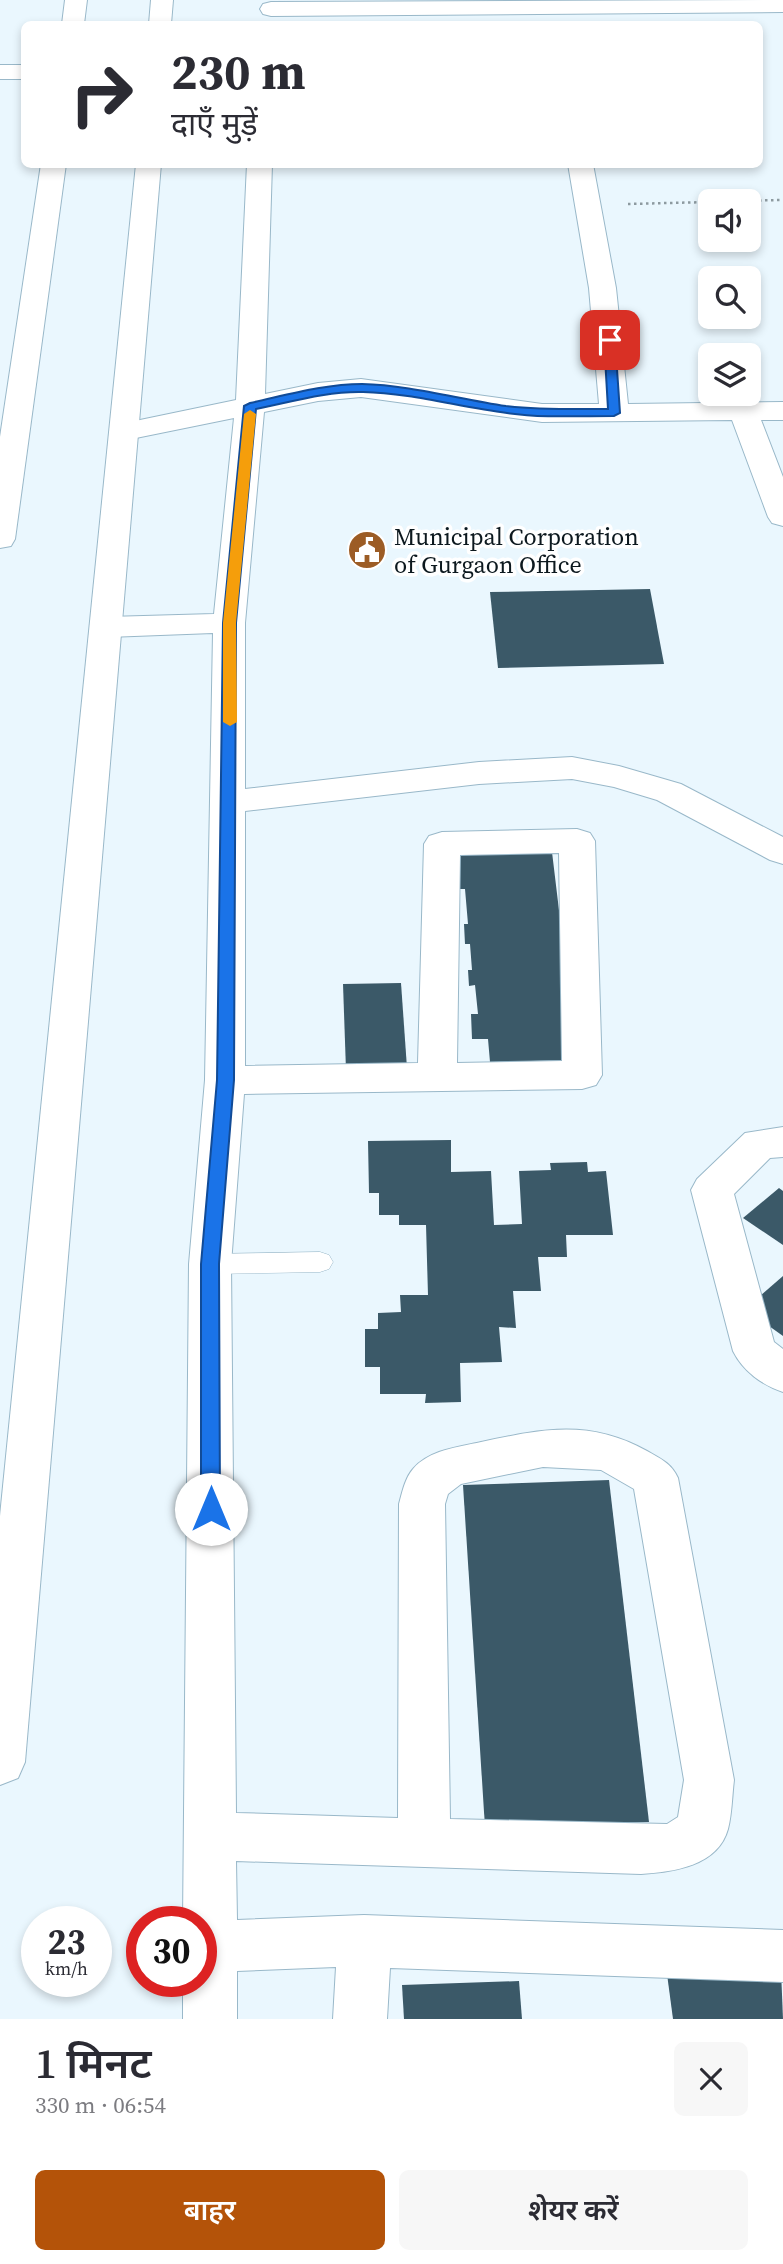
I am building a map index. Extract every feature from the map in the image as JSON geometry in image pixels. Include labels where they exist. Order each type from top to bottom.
[{"type":"street","points":[[73,21],[76,0]]},
{"type":"street","points":[[160,21],[162,0]]},
{"type":"street","points":[[270,11],[548,15],[745,4],[767,7],[783,5]]},
{"type":"street","points":[[0,72],[21,72]]},
{"type":"street","points":[[0,539],[53,168]]},
{"type":"street","points":[[0,1762],[108,627],[149,168]]},
{"type":"street","points":[[211,1906],[210,1264],[225,1080],[230,802],[229,623],[250,406],[260,168]]},
{"type":"street","points":[[581,168],[598,248],[613,363],[614,413]]},
{"type":"street","points":[[126,431],[318,392],[360,388],[542,413],[783,411]]},
{"type":"street","points":[[744,412],[783,517]]},
{"type":"street","points":[[108,627],[229,623]]},
{"type":"street","points":[[230,802],[480,773],[572,768],[620,777],[669,792],[783,852]]},
{"type":"street","points":[[225,1080],[582,1075],[578,841],[442,844],[437,1077]]},
{"type":"street","points":[[783,1142],[759,1144],[712,1190],[755,1351],[783,1374]]},
{"type":"street","points":[[212,1836],[424,1843],[675,1848],[702,1830],[709,1780],[655,1478],[608,1452],[543,1448],[448,1468],[429,1483],[422,1504],[424,1843]]},
{"type":"street","points":[[217,1947],[304,1941],[364,1941],[783,1956]]},
{"type":"street","points":[[360,2019],[364,1941]]},
{"type":"street","points":[[210,1997],[210,2019]]},
{"type":"lane","points":[[210,1264],[320,1262]]},
{"type":"path","points":[[761,200],[783,200]]},
{"type":"path","points":[[588,205],[698,202]]},
{"type":"building","points":[[650,589],[664,664],[498,668],[490,592]]},
{"type":"building","points":[[552,852],[577,1060],[490,1062],[488,1039],[472,1039],[471,1014],[478,1014],[475,985],[469,986],[468,970],[472,970],[470,944],[465,944],[464,924],[468,924],[465,889],[459,889],[456,854]]},
{"type":"building","points":[[401,983],[407,1068],[346,1070],[343,984]]},
{"type":"building","points":[[451,1140],[451,1172],[491,1171],[494,1225],[522,1224],[519,1171],[551,1170],[550,1163],[587,1162],[588,1172],[606,1171],[613,1235],[566,1235],[567,1257],[538,1257],[541,1291],[513,1291],[516,1328],[499,1327],[502,1362],[460,1363],[461,1402],[425,1403],[426,1394],[380,1394],[380,1367],[365,1367],[365,1329],[378,1329],[378,1313],[401,1312],[400,1295],[428,1295],[426,1225],[399,1225],[399,1215],[379,1215],[379,1193],[369,1193],[368,1141]]},
{"type":"building","points":[[779,1188],[783,1191],[783,1245],[743,1218]]},
{"type":"building","points":[[783,1276],[783,1336],[745,1309]]},
{"type":"building","points":[[609,1480],[649,1822],[485,1827],[463,1485]]},
{"type":"building","points":[[781,1970],[783,2019],[673,2019],[667,1974]]},
{"type":"building","points":[[519,1981],[522,2019],[404,2019],[402,1985]]},
{"type":"slow traffic","points":[[230,722],[229,623],[250,414]]},
{"type":"place","name":"Municipal Corporation of Gurgaon Office","points":[[367,550]]},
{"type":"route","points":[[211,1509],[210,1264],[225,1080],[230,802],[229,623],[250,406],[318,392],[360,388],[542,413],[614,413],[610,340]]}]
